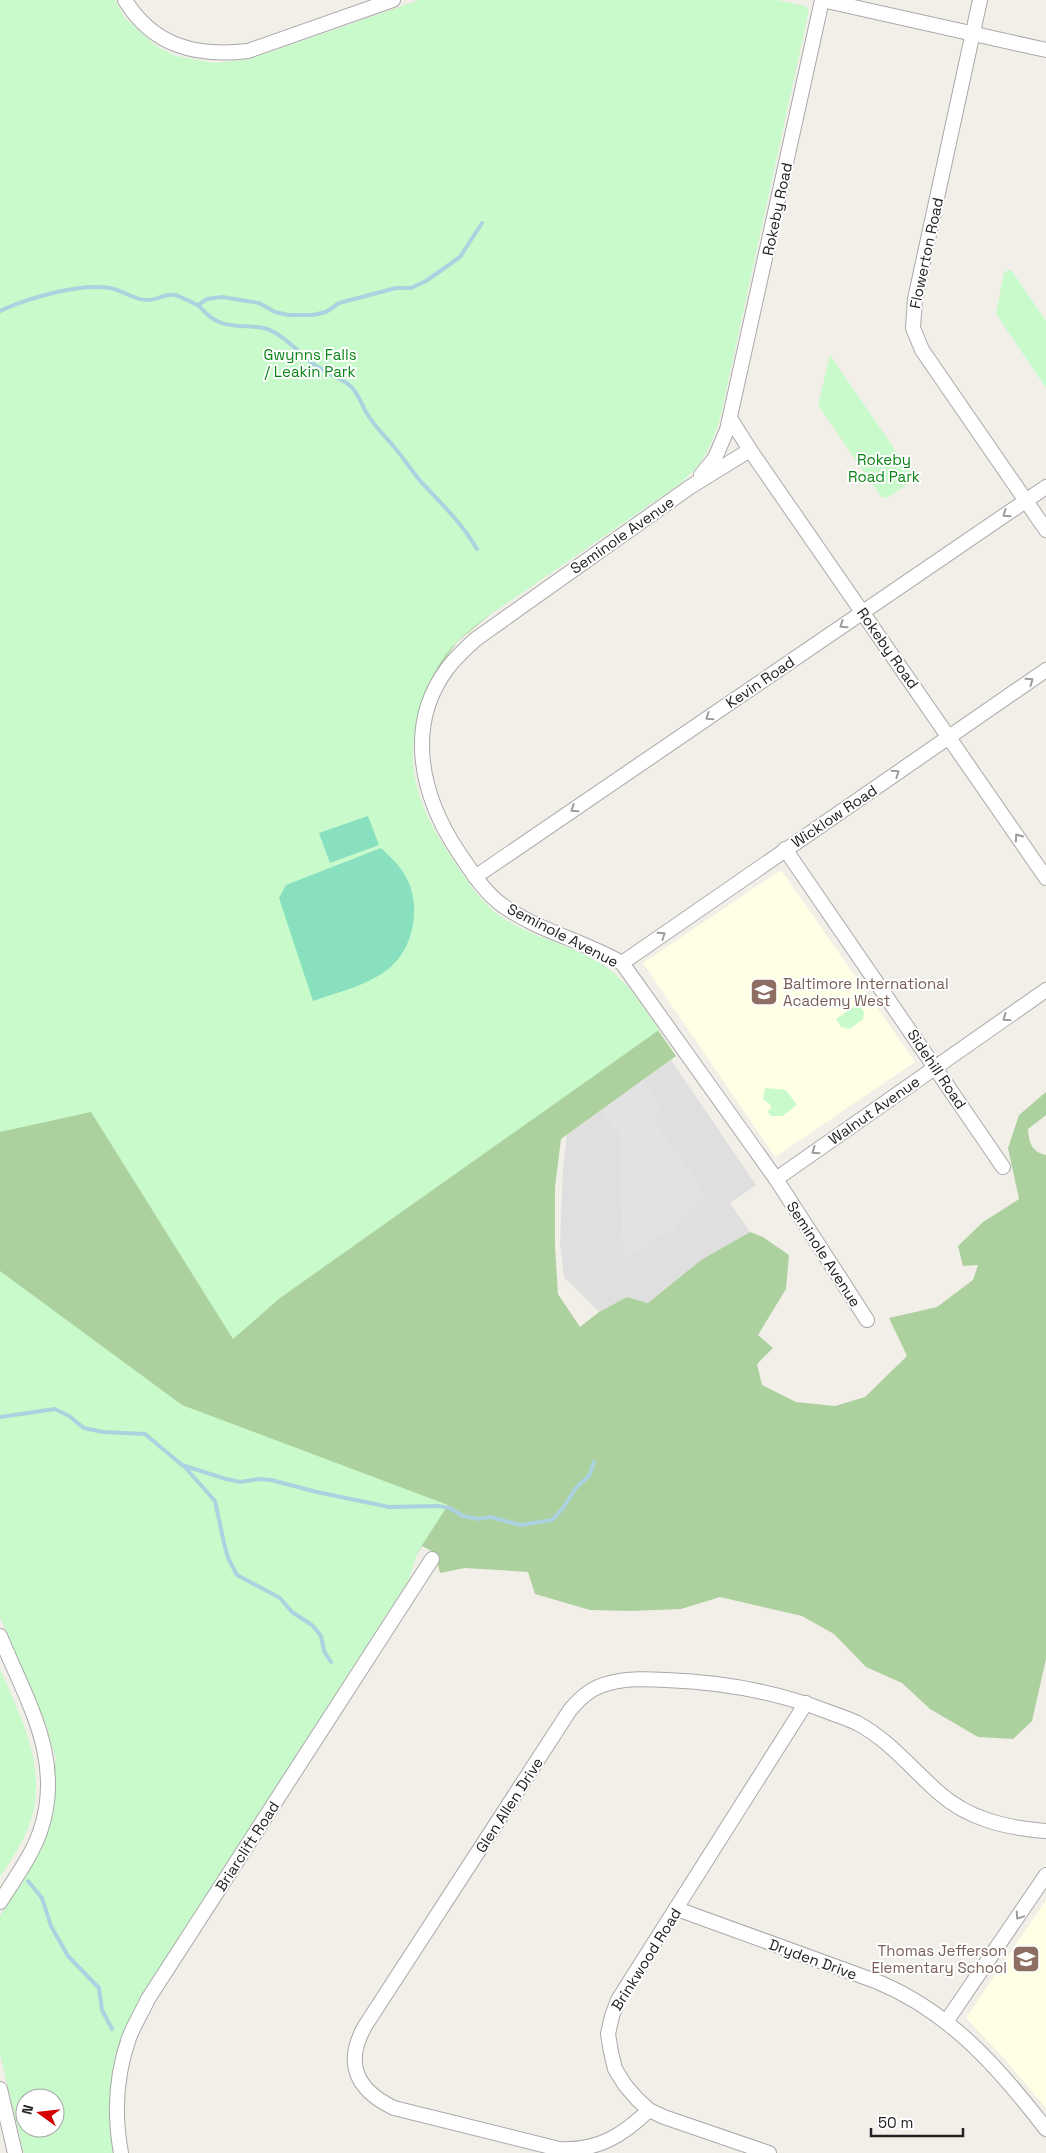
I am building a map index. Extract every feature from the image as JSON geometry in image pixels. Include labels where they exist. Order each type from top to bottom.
[{"type":"street","points":[[125,0],[134,14],[148,29],[165,40],[206,53],[227,53],[248,51],[393,0]]},
{"type":"street","points":[[822,0],[1046,50]]},
{"type":"street","name":"Rokeby Road","points":[[690,487],[715,458],[722,445],[730,418],[822,0]]},
{"type":"street","name":"Flowerton Road","points":[[980,0],[915,299],[914,328],[922,350],[1046,530]]},
{"type":"street","name":"Rokeby Road","points":[[730,418],[750,450],[1046,878]]},
{"type":"street","name":"Seminole Avenue","points":[[750,450],[690,487],[476,639],[447,668],[437,685],[430,704],[421,742],[426,783],[447,836],[488,894],[520,917],[600,950],[622,963],[776,1179],[867,1320]]},
{"type":"street","name":"Kevin Road","points":[[475,877],[1046,487]]},
{"type":"street","name":"Wicklow Road","points":[[622,963],[1046,670]]},
{"type":"street","name":"Sidehill Road","points":[[786,849],[1003,1167]]},
{"type":"street","name":"Walnut Avenue","points":[[776,1179],[1046,990]]},
{"type":"street","name":"Briarclift Road","points":[[121,2153],[117,2108],[121,2069],[130,2037],[148,1999],[432,1559]]},
{"type":"street","points":[[0,1636],[42,1740],[49,1777],[48,1804],[39,1833],[25,1862],[0,1902]]},
{"type":"street","name":"Glen Allen Drive","points":[[649,2110],[632,2126],[596,2147],[577,2150],[537,2145],[394,2108],[381,2102],[369,2093],[356,2072],[354,2061],[358,2038],[570,1710],[583,1696],[610,1683],[651,1679],[722,1683],[782,1696],[856,1722],[874,1733],[938,1792],[958,1807],[981,1819],[1003,1825],[1046,1831]]},
{"type":"street","name":"Brinkwood Road","points":[[769,2153],[649,2110],[625,2085],[615,2069],[608,2034],[618,2000],[806,1703]]},
{"type":"street","points":[[946,2022],[1046,1875]]},
{"type":"street","name":"Dryden Drive","points":[[677,1909],[878,1982],[918,2002],[946,2022],[1006,2079],[1046,2129]]},
{"type":"street","points":[[0,2089],[15,2153]]},
{"type":"shaded area","name":"Baltimore International Academy West","points":[[781,870],[915,1062],[775,1157],[643,963]]},
{"type":"shaded area","points":[[671,1060],[756,1185],[730,1203],[750,1232],[701,1260],[648,1303],[627,1297],[599,1312],[564,1277],[560,1243],[563,1169],[567,1135]]},
{"type":"shaded area","points":[[643,1080],[658,1102],[656,1123],[707,1197],[697,1204],[673,1229],[630,1255],[623,1255],[619,1131],[613,1131],[603,1110]]},
{"type":"shaded area","name":"Thomas Jefferson Elementary School","points":[[1046,1900],[1046,2108],[1002,2056],[966,2018]]},
{"type":"green space","points":[[0,0],[105,20],[213,89],[360,21],[420,0],[640,0],[640,490],[457,642],[429,681],[415,726],[309,821],[600,986],[628,987],[676,1056],[561,1139],[555,1187],[555,1245],[558,1294],[580,1327],[599,1312],[627,1297],[648,1303],[701,1260],[750,1232],[763,1237],[789,1255],[786,1289],[758,1335],[773,1348],[757,1364],[762,1385],[796,1402],[835,1406],[865,1397],[907,1356],[889,1318],[937,1307],[973,1280],[978,1265],[963,1266],[958,1246],[983,1222],[1019,1199],[1008,1148],[1019,1115],[1046,1092],[1046,1115],[1028,1129],[1029,1139],[1034,1149],[1046,1155],[1046,1659],[1032,1721],[1013,1739],[978,1737],[930,1709],[902,1683],[866,1667],[834,1634],[802,1616],[720,1597],[681,1609],[590,1610],[535,1594],[528,1572],[465,1568],[440,1573],[435,1553],[422,1546],[137,1982],[106,2094],[65,2124],[65,2088],[15,2088],[15,2116],[0,2053],[0,1917],[36,1859],[47,1834],[53,1810],[56,1758],[45,1721],[0,1616]]},
{"type":"green space","name":"Gwynns Falls / Leakin Park","points":[[0,0],[115,0],[124,17],[156,46],[176,56],[215,63],[250,59],[420,0],[777,0],[805,6],[809,10],[719,423],[712,442],[695,469],[681,483],[476,625],[452,647],[432,677],[422,702],[416,726],[413,748],[414,768],[423,806],[443,844],[476,892],[490,908],[519,927],[585,955],[615,974],[633,993],[659,1030],[280,1298],[233,1339],[91,1112],[0,1132]]},
{"type":"green space","points":[[1012,271],[1046,321],[1046,388],[996,314],[1004,272]]},
{"type":"green space","name":"Rokeby Road Park","points":[[830,355],[913,476],[911,482],[887,498],[881,497],[818,405]]},
{"type":"green space","points":[[368,816],[379,845],[330,863],[319,833]]},
{"type":"green space","points":[[381,848],[395,861],[406,877],[414,901],[413,927],[404,951],[379,976],[352,988],[313,1001],[279,898],[286,885]]},
{"type":"green space","points":[[858,1004],[864,1012],[863,1019],[850,1029],[841,1027],[836,1019]]},
{"type":"green space","points":[[765,1088],[786,1090],[797,1105],[782,1116],[771,1116],[767,1111],[771,1109],[770,1104],[763,1099]]},
{"type":"green space","points":[[0,1271],[182,1405],[448,1505],[417,1553],[409,1579],[401,1592],[145,1990],[127,2030],[115,2069],[111,2109],[115,2153],[24,2153],[20,2138],[65,2138],[65,2088],[15,2088],[15,2116],[0,2053],[0,1917],[36,1859],[47,1834],[53,1810],[56,1758],[45,1721],[0,1616]]},
{"type":"green space","points":[[0,1669],[30,1744],[36,1783],[35,1803],[30,1823],[0,1877]]},
{"type":"green space","points":[[20,2138],[45,2138],[24,2153]]},
{"type":"waterway","points":[[198,305],[207,299],[222,297],[259,303],[275,312],[288,315],[313,315],[326,312],[339,303],[396,288],[411,288],[426,281],[460,257],[482,223]]},
{"type":"waterway","points":[[0,311],[25,301],[54,293],[98,287],[115,289],[142,300],[175,295],[199,306],[210,317],[219,322],[267,329],[286,340],[315,365],[352,388],[376,426],[446,508],[477,549]]},
{"type":"waterway","points":[[0,1417],[55,1409],[69,1416],[84,1428],[103,1432],[145,1434],[182,1465],[226,1479],[240,1482],[259,1479],[271,1480],[389,1507],[438,1506],[450,1508],[463,1516],[478,1519],[490,1517],[521,1525],[552,1520],[563,1508],[576,1488],[589,1476],[594,1462]]},
{"type":"waterway","points":[[183,1465],[215,1501],[228,1558],[237,1575],[280,1598],[292,1612],[312,1625],[321,1636],[324,1651],[331,1662]]},
{"type":"waterway","points":[[28,1881],[42,1898],[51,1926],[68,1956],[99,1988],[102,2010],[112,2029]]},
{"type":"place","name":"Baltimore International Academy West","points":[[764,992]]},
{"type":"place","name":"Thomas Jefferson Elementary School","points":[[1026,1959]]}]
